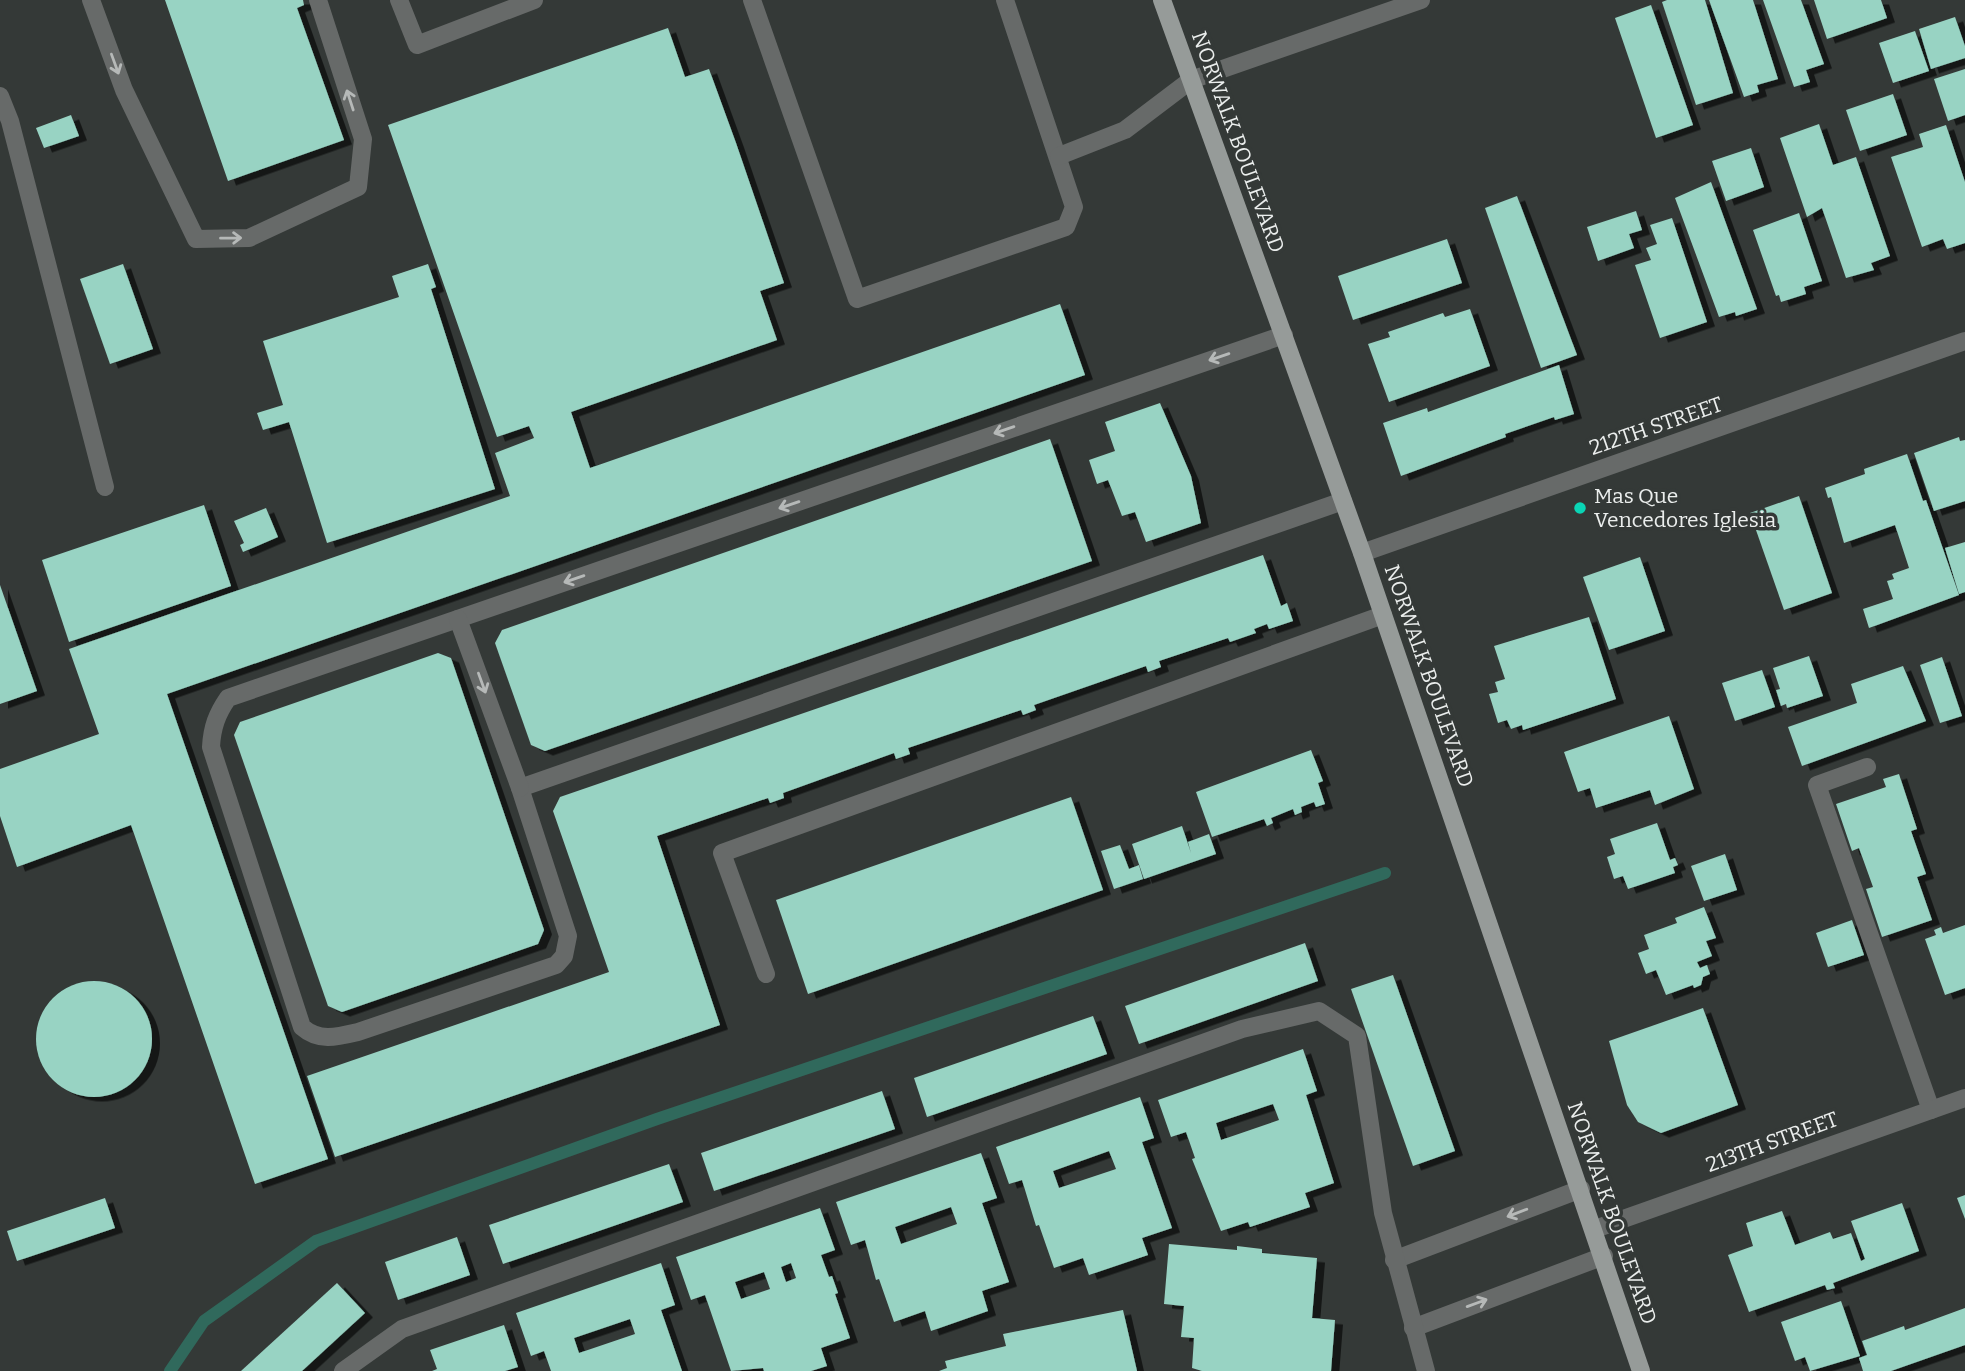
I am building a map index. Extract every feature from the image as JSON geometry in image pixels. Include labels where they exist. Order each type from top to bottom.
[{"type":"main road","name":"NORWALK BOULEVARD","points":[[1162,0],[1362,553],[1595,1229],[1641,1371]]},
{"type":"street","points":[[91,0],[124,90],[196,239],[248,238],[358,187],[363,139],[318,0]]},
{"type":"street","points":[[399,0],[417,45],[534,0]]},
{"type":"street","points":[[752,0],[857,299],[1066,227],[1074,207],[1005,0]]},
{"type":"street","points":[[1059,156],[1125,130],[1191,80],[1421,0]]},
{"type":"street","points":[[0,96],[10,121],[105,487]]},
{"type":"street","points":[[458,619],[520,788],[568,936],[564,956],[556,965],[358,1032],[332,1038],[313,1036],[302,1027],[217,771],[211,747],[212,730],[218,713],[228,698],[1284,335]]},
{"type":"street","name":"212TH STREET","points":[[1362,553],[1965,341]]},
{"type":"street","points":[[520,788],[1343,501]]},
{"type":"street","points":[[766,974],[722,853],[1383,615]]},
{"type":"street","points":[[1867,768],[1817,785],[1931,1110]]},
{"type":"street","points":[[343,1371],[402,1329],[1242,1029],[1319,1011],[1357,1036],[1383,1213],[1426,1371]]},
{"type":"street","name":"213TH STREET","points":[[1595,1229],[1965,1098]]},
{"type":"street","points":[[1394,1260],[1581,1189]]},
{"type":"street","points":[[1413,1328],[1604,1256]]},
{"type":"building","points":[[165,0],[303,0],[304,5],[297,8],[344,140],[228,181]]},
{"type":"building","points":[[1705,0],[1733,93],[1696,105],[1662,2]]},
{"type":"building","points":[[1709,0],[1753,0],[1778,79],[1757,85],[1759,92],[1744,97]]},
{"type":"building","points":[[1763,0],[1801,0],[1824,64],[1806,70],[1810,82],[1794,87]]},
{"type":"building","points":[[1814,0],[1881,0],[1887,18],[1827,39]]},
{"type":"building","points":[[1651,5],[1693,125],[1656,138],[1615,18]]},
{"type":"building","points":[[1955,17],[1965,46],[1965,58],[1931,69],[1919,29]]},
{"type":"building","points":[[668,28],[685,77],[709,69],[736,143],[784,283],[760,291],[777,340],[571,412],[590,468],[1060,304],[1085,375],[167,694],[328,1159],[255,1184],[131,825],[17,867],[0,816],[0,769],[99,734],[69,649],[510,496],[495,453],[534,438],[529,426],[497,437],[388,125]]},
{"type":"building","points":[[1915,31],[1929,71],[1893,83],[1879,43]]},
{"type":"building","points":[[1965,69],[1965,115],[1948,121],[1934,79]]},
{"type":"building","points":[[1893,94],[1907,135],[1860,151],[1846,110]]},
{"type":"building","points":[[71,115],[79,136],[44,148],[36,128]]},
{"type":"building","points":[[1819,124],[1833,165],[1856,157],[1890,256],[1871,263],[1874,270],[1846,278],[1822,208],[1807,217],[1780,138]]},
{"type":"building","points":[[1946,125],[1965,182],[1965,243],[1947,249],[1943,239],[1922,247],[1891,157],[1923,147],[1919,134]]},
{"type":"building","points":[[1751,148],[1764,187],[1726,201],[1712,161]]},
{"type":"building","points":[[1711,182],[1757,309],[1736,316],[1735,312],[1719,317],[1675,198]]},
{"type":"building","points":[[1517,196],[1577,355],[1541,368],[1485,208]]},
{"type":"building","points":[[1636,211],[1642,230],[1629,234],[1634,248],[1598,261],[1587,227]]},
{"type":"building","points":[[1799,213],[1822,281],[1804,287],[1806,294],[1781,302],[1779,295],[1776,296],[1753,230]]},
{"type":"building","points":[[1672,218],[1707,322],[1660,338],[1635,265],[1651,260],[1646,248],[1657,244],[1650,225]]},
{"type":"building","points":[[1447,239],[1462,283],[1353,320],[1338,276]]},
{"type":"building","points":[[123,264],[153,349],[110,364],[80,279]]},
{"type":"building","points":[[428,264],[436,287],[431,289],[495,489],[327,543],[289,422],[263,430],[257,413],[283,405],[263,341],[399,297],[392,276]]},
{"type":"building","points":[[1470,309],[1490,366],[1389,402],[1368,344],[1390,337],[1388,332],[1443,313],[1445,317]]},
{"type":"building","points":[[1559,365],[1574,414],[1555,420],[1554,417],[1505,434],[1506,437],[1401,476],[1383,423],[1427,408],[1428,412]]},
{"type":"building","points":[[1160,403],[1191,476],[1201,523],[1146,542],[1135,512],[1122,516],[1108,480],[1097,484],[1089,460],[1115,451],[1105,422]]},
{"type":"building","points":[[1959,437],[1960,441],[1965,440],[1965,501],[1934,511],[1914,453]]},
{"type":"building","points":[[1050,439],[1092,561],[545,751],[531,745],[495,643],[502,630]]},
{"type":"building","points":[[1907,454],[1959,595],[1869,628],[1863,609],[1893,599],[1887,581],[1894,579],[1892,574],[1909,568],[1895,525],[1844,543],[1831,497],[1828,498],[1825,488],[1865,474],[1864,469]]},
{"type":"building","points":[[1799,496],[1832,593],[1784,610],[1750,513]]},
{"type":"building","points":[[204,505],[231,586],[69,642],[42,560]]},
{"type":"building","points":[[266,508],[278,537],[243,552],[240,545],[244,543],[234,521]]},
{"type":"building","points":[[1965,542],[1965,592],[1959,594],[1945,548]]},
{"type":"building","points":[[1263,555],[1281,606],[1287,603],[1293,621],[1269,629],[1267,624],[1254,629],[1256,633],[1230,642],[1228,638],[1159,661],[1161,667],[1148,672],[1146,666],[1034,705],[1036,710],[1023,715],[1021,710],[908,748],[910,754],[896,759],[894,753],[783,793],[784,798],[770,803],[768,798],[657,836],[720,1025],[335,1157],[307,1076],[609,972],[553,811],[560,797]]},
{"type":"building","points":[[1640,557],[1665,631],[1609,650],[1583,577]]},
{"type":"building","points":[[0,585],[37,691],[0,704]]},
{"type":"building","points":[[1589,617],[1616,699],[1523,730],[1522,725],[1511,729],[1507,720],[1498,723],[1489,694],[1498,692],[1495,682],[1505,679],[1494,646]]},
{"type":"building","points":[[438,653],[451,658],[544,930],[538,944],[342,1012],[328,1006],[234,735],[240,722]]},
{"type":"building","points":[[1809,656],[1823,696],[1787,708],[1786,704],[1781,706],[1776,690],[1780,689],[1773,668]]},
{"type":"building","points":[[1942,657],[1962,716],[1940,723],[1920,665]]},
{"type":"building","points":[[1903,666],[1926,721],[1802,766],[1788,727],[1857,703],[1851,684]]},
{"type":"building","points":[[1762,670],[1775,707],[1735,721],[1722,683]]},
{"type":"building","points":[[1669,716],[1694,789],[1655,805],[1650,790],[1596,808],[1590,788],[1578,792],[1564,752]]},
{"type":"building","points":[[1311,750],[1323,781],[1318,783],[1325,804],[1316,807],[1314,802],[1301,807],[1302,812],[1295,815],[1293,809],[1271,818],[1273,823],[1267,826],[1264,819],[1212,837],[1196,792]]},
{"type":"building","points":[[1899,774],[1917,829],[1911,831],[1926,874],[1917,877],[1932,920],[1882,937],[1866,889],[1873,887],[1859,848],[1852,851],[1836,804],[1886,787],[1883,779]]},
{"type":"building","points":[[1071,797],[1103,890],[808,994],[776,900]]},
{"type":"building","points":[[1657,823],[1670,860],[1675,858],[1678,865],[1673,867],[1675,873],[1628,889],[1623,876],[1614,879],[1607,857],[1615,854],[1610,839]]},
{"type":"building","points":[[1182,826],[1191,853],[1188,842],[1209,834],[1216,854],[1144,879],[1132,844]]},
{"type":"building","points":[[1120,845],[1129,869],[1139,865],[1143,879],[1114,889],[1101,851]]},
{"type":"building","points":[[1725,854],[1737,890],[1704,901],[1691,866]]},
{"type":"building","points":[[1704,907],[1716,938],[1706,941],[1712,956],[1697,962],[1700,968],[1707,965],[1710,974],[1703,977],[1701,985],[1694,988],[1693,985],[1666,995],[1656,970],[1646,974],[1638,953],[1649,949],[1644,935],[1677,923],[1675,918]]},
{"type":"building","points":[[1852,920],[1864,955],[1828,967],[1816,933]]},
{"type":"building","points":[[1965,925],[1965,988],[1945,995],[1925,939],[1936,935],[1934,930],[1941,927],[1943,933]]},
{"type":"building","points":[[1305,943],[1318,981],[1139,1044],[1125,1006]]},
{"type":"building","points":[[1393,975],[1455,1151],[1413,1166],[1351,989]]},
{"type":"building","points":[[94,981],[116,986],[135,998],[147,1017],[152,1039],[147,1061],[135,1080],[116,1092],[94,1097],[72,1092],[53,1080],[41,1061],[36,1039],[41,1017],[53,998],[72,986]]},
{"type":"building","points":[[1703,1008],[1738,1105],[1661,1133],[1638,1122],[1627,1105],[1609,1041]]},
{"type":"building","points":[[1093,1016],[1107,1054],[927,1117],[914,1078]]},
{"type":"building","points":[[1303,1049],[1317,1091],[1306,1095],[1334,1183],[1305,1193],[1310,1207],[1250,1227],[1248,1222],[1221,1231],[1192,1159],[1195,1158],[1186,1132],[1171,1137],[1158,1100]],"holes":[[[1273,1104],[1279,1120],[1221,1140],[1216,1123]]]},
{"type":"building","points":[[882,1091],[895,1129],[714,1191],[701,1153]]},
{"type":"building","points":[[1140,1097],[1154,1138],[1142,1142],[1172,1228],[1142,1238],[1148,1255],[1089,1275],[1083,1258],[1054,1268],[1039,1225],[1036,1226],[1022,1180],[1009,1184],[996,1147]],"holes":[[[1109,1151],[1116,1169],[1059,1188],[1053,1171]]]},
{"type":"building","points":[[981,1153],[997,1198],[982,1203],[1009,1282],[982,1291],[988,1311],[931,1331],[925,1311],[894,1322],[879,1279],[876,1280],[865,1240],[851,1245],[836,1202]],"holes":[[[951,1207],[957,1224],[901,1244],[895,1227]]]},
{"type":"building","points":[[669,1164],[683,1202],[503,1264],[489,1225]]},
{"type":"building","points":[[1965,1195],[1965,1219],[1957,1198]]},
{"type":"building","points":[[105,1198],[115,1228],[17,1261],[7,1231]]},
{"type":"building","points":[[1902,1203],[1919,1251],[1833,1283],[1835,1288],[1827,1290],[1825,1285],[1749,1312],[1728,1255],[1753,1246],[1746,1223],[1782,1211],[1795,1245],[1830,1232],[1833,1239],[1851,1233],[1861,1261],[1865,1259],[1851,1221]]},
{"type":"building","points":[[820,1208],[835,1250],[821,1255],[838,1293],[835,1294],[850,1338],[821,1348],[827,1366],[811,1371],[764,1371],[763,1368],[731,1371],[705,1295],[691,1300],[676,1257]],"holes":[[[791,1263],[796,1278],[786,1282],[781,1267]],[[764,1272],[770,1289],[741,1299],[735,1282]]]},
{"type":"building","points":[[457,1237],[470,1275],[398,1300],[385,1262]]},
{"type":"building","points":[[1169,1244],[1237,1250],[1237,1246],[1262,1249],[1262,1253],[1317,1258],[1312,1318],[1335,1320],[1331,1371],[1202,1371],[1192,1368],[1194,1338],[1181,1337],[1184,1306],[1164,1304]]},
{"type":"building","points":[[661,1263],[675,1305],[661,1310],[682,1371],[551,1371],[544,1351],[531,1356],[516,1313]],"holes":[[[630,1319],[635,1334],[579,1353],[574,1338]]]},
{"type":"building","points":[[337,1283],[365,1313],[302,1371],[241,1371]]},
{"type":"building","points":[[1841,1301],[1860,1356],[1810,1371],[1805,1357],[1795,1361],[1781,1322]]},
{"type":"building","points":[[1965,1308],[1965,1345],[1891,1371],[1863,1371],[1859,1358],[1867,1355],[1862,1341],[1904,1326],[1905,1330]]},
{"type":"building","points":[[1123,1310],[1137,1371],[939,1371],[947,1368],[945,1361],[1006,1346],[1003,1334]]},
{"type":"building","points":[[504,1325],[518,1367],[505,1371],[432,1371],[437,1369],[430,1350]]},
{"type":"waterway","points":[[170,1371],[204,1321],[316,1241],[657,1119],[1385,873]]},
{"type":"place","name":"Mas Que Vencedores Iglesia","points":[[1580,508]]}]
